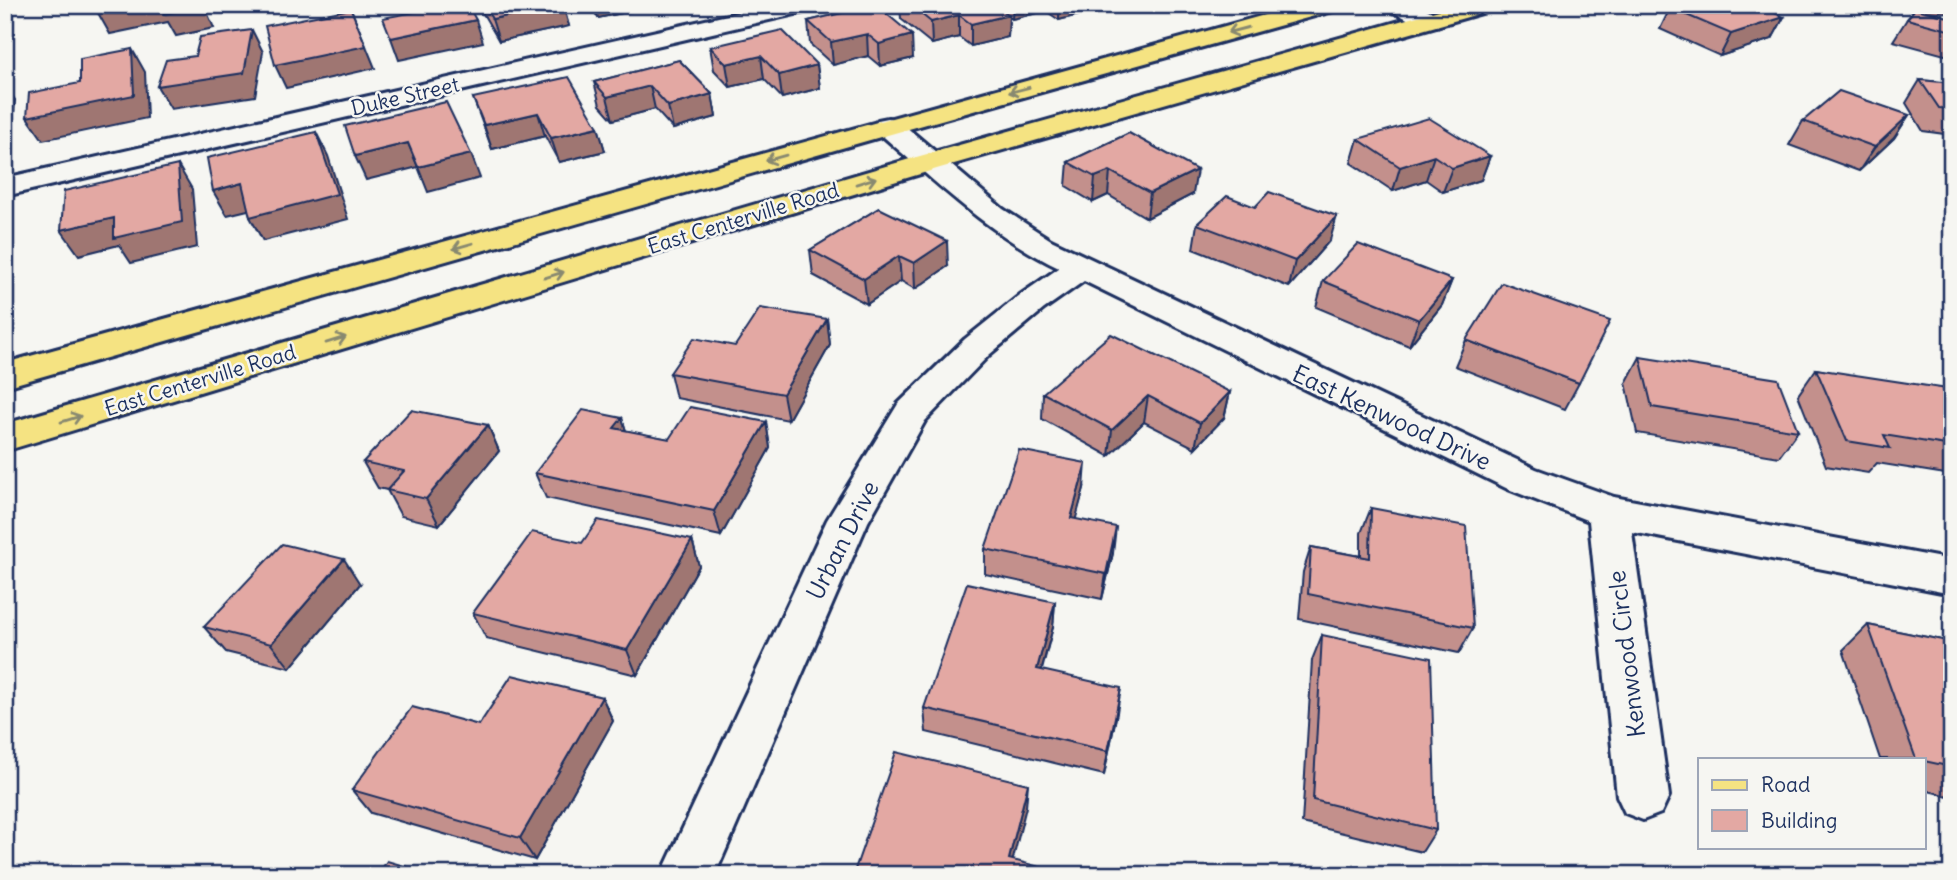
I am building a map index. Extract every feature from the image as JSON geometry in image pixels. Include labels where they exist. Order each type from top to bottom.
[{"type":"main road","name":"East Centerville Road","points":[[5,376],[888,126],[1328,5]]},
{"type":"main road","name":"East Centerville Road","points":[[5,438],[930,162],[1484,5]]},
{"type":"street","name":"Duke Street","points":[[5,187],[804,5]]},
{"type":"street","points":[[1398,5],[1429,21]]},
{"type":"street","name":"East Kenwood Drive","points":[[888,126],[992,215],[1040,247],[1522,479],[1609,512],[1952,577]]},
{"type":"street","name":"Urban Drive","points":[[688,875],[848,520],[911,413],[977,346],[1032,302],[1081,268]]},
{"type":"street","name":"Kenwood Circle","points":[[1609,512],[1643,796]]},
{"type":"building","points":[[96,5],[132,5],[98,13]]},
{"type":"building","points":[[161,5],[202,5],[203,6],[164,14]]},
{"type":"building","points":[[423,5],[468,5],[476,20],[391,38],[383,18],[425,10]]},
{"type":"building","points":[[484,5],[560,5],[492,19]]},
{"type":"building","points":[[876,5],[912,35],[879,44],[867,34],[831,42],[808,21]]},
{"type":"building","points":[[910,5],[996,5],[1009,15],[971,24],[959,15],[931,22]]},
{"type":"building","points":[[1678,5],[1755,5],[1784,17],[1731,34],[1670,8]]},
{"type":"building","points":[[351,9],[366,46],[275,65],[265,26]]},
{"type":"building","points":[[1915,9],[1952,18],[1952,31],[1907,19]]},
{"type":"building","points":[[252,30],[244,73],[157,86],[166,60],[195,56],[200,37]]},
{"type":"building","points":[[782,30],[817,65],[779,75],[761,56],[726,64],[710,47]]},
{"type":"building","points":[[132,49],[134,95],[27,117],[29,93],[80,83],[80,59]]},
{"type":"building","points":[[679,60],[712,94],[668,106],[650,86],[607,97],[594,82]]},
{"type":"building","points":[[569,77],[598,127],[551,138],[538,113],[484,125],[473,98]]},
{"type":"building","points":[[1920,80],[1952,83],[1952,109],[1939,108]]},
{"type":"building","points":[[1839,91],[1909,115],[1875,147],[1803,121]]},
{"type":"building","points":[[446,102],[471,154],[418,167],[408,143],[355,156],[345,126]]},
{"type":"building","points":[[1429,118],[1490,156],[1452,168],[1434,156],[1400,167],[1358,139]]},
{"type":"building","points":[[316,132],[337,194],[250,217],[242,183],[213,191],[207,158]]},
{"type":"building","points":[[1129,133],[1197,170],[1150,193],[1110,171],[1095,177],[1068,162]]},
{"type":"building","points":[[178,165],[182,222],[114,238],[114,218],[61,230],[64,191]]},
{"type":"building","points":[[1269,192],[1337,216],[1295,261],[1197,224],[1227,196],[1255,207]]},
{"type":"building","points":[[879,208],[947,241],[914,263],[899,256],[864,279],[810,250]]},
{"type":"building","points":[[1358,244],[1452,280],[1419,320],[1323,281]]},
{"type":"building","points":[[1502,283],[1610,321],[1579,383],[1466,340]]},
{"type":"building","points":[[760,308],[827,319],[783,394],[670,373],[694,338],[735,346]]},
{"type":"building","points":[[1111,334],[1230,392],[1200,423],[1148,396],[1112,430],[1043,393]]},
{"type":"building","points":[[1640,357],[1778,379],[1798,431],[1652,407]]},
{"type":"building","points":[[1816,369],[1947,389],[1952,397],[1952,446],[1884,435],[1890,448],[1847,441]]},
{"type":"building","points":[[690,407],[766,422],[714,511],[535,473],[583,410],[622,418],[614,428],[669,439]]},
{"type":"building","points":[[411,410],[488,425],[426,499],[387,490],[404,471],[363,462]]},
{"type":"building","points":[[1019,450],[1086,463],[1071,518],[1116,527],[1106,574],[985,549]]},
{"type":"building","points":[[1371,508],[1466,526],[1473,628],[1308,594],[1311,547],[1370,558]]},
{"type":"building","points":[[598,520],[692,540],[627,650],[473,613],[532,532],[582,543]]},
{"type":"building","points":[[282,544],[344,559],[271,644],[204,627]]},
{"type":"building","points":[[967,583],[1055,602],[1037,669],[1121,688],[1108,751],[924,708]]},
{"type":"building","points":[[1868,625],[1952,642],[1952,767],[1926,761],[1926,758],[1916,758]]},
{"type":"building","points":[[1322,635],[1431,658],[1436,830],[1313,800]]},
{"type":"building","points":[[512,675],[602,697],[520,838],[352,790],[412,707],[479,725]]},
{"type":"building","points":[[896,752],[1028,784],[1009,859],[1059,872],[1058,875],[853,875]]},
{"type":"building","points":[[387,861],[435,875],[378,875]]}]
